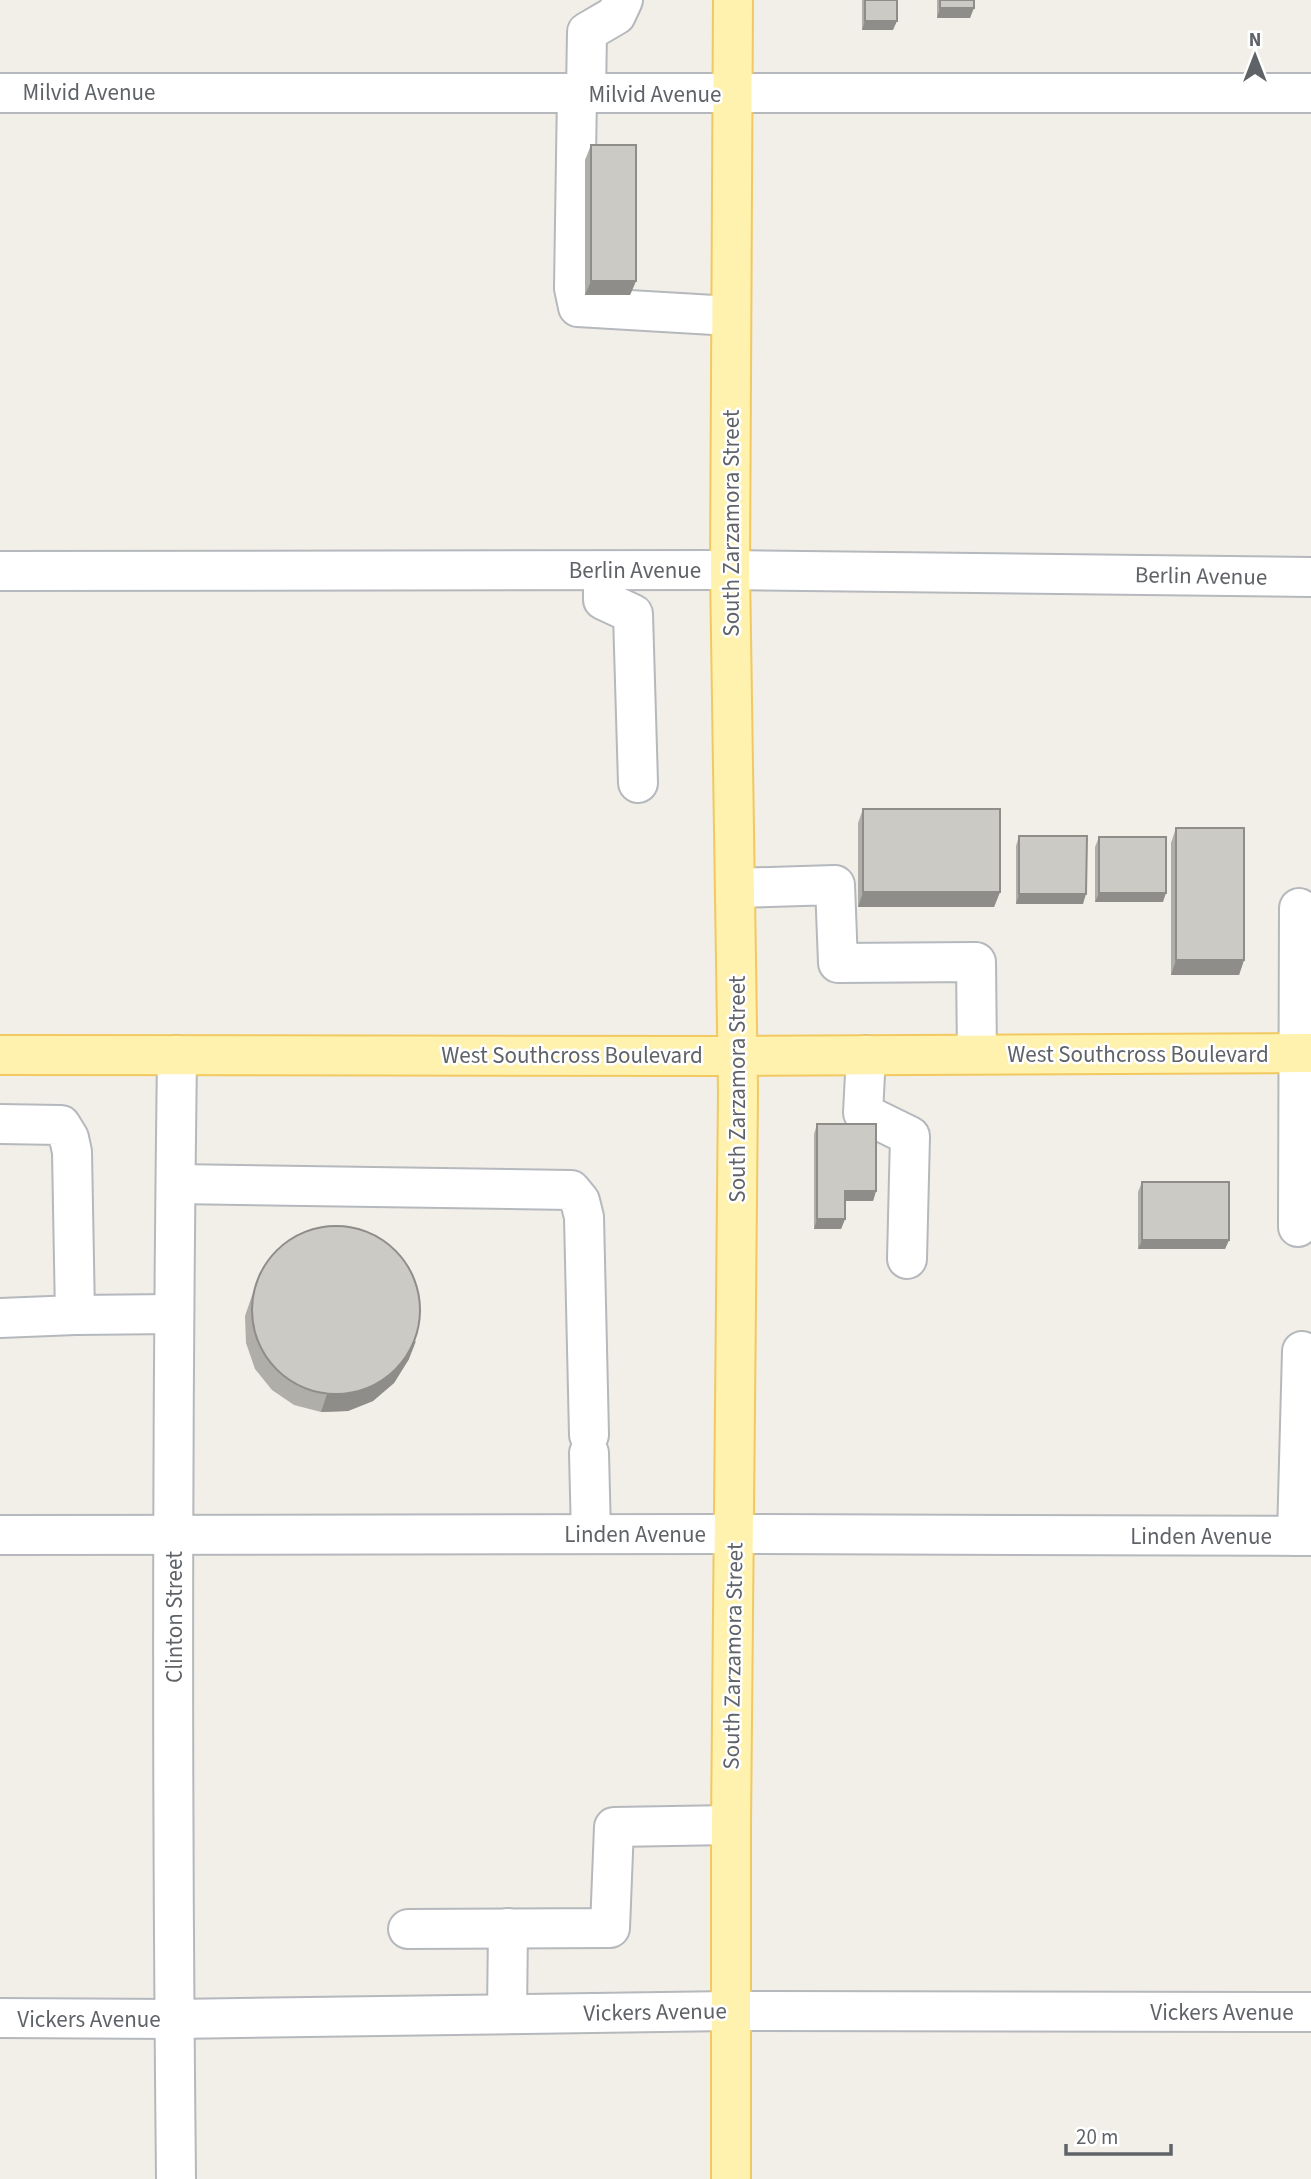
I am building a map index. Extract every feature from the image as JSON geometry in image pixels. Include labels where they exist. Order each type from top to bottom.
[{"type":"main road","name":"South Zarzamora Street","points":[[731,2179],[731,1825],[738,1056],[730,570],[733,0]]},
{"type":"main road","name":"West Southcross Boulevard","points":[[0,1055],[738,1056],[1305,1053]]},
{"type":"street","points":[[623,0],[616,15],[586,32],[578,143],[574,288],[578,307],[731,316]]},
{"type":"street","name":"Milvid Avenue","points":[[0,93],[1311,93]]},
{"type":"street","name":"Berlin Avenue","points":[[0,571],[730,570],[1311,577]]},
{"type":"street","points":[[603,571],[603,600],[633,614],[638,783]]},
{"type":"street","points":[[735,888],[835,885],[838,963],[976,962],[977,1054]]},
{"type":"street","points":[[1298,1227],[1305,1053],[1299,908]]},
{"type":"street","name":"Clinton Street","points":[[176,2179],[174,1314],[177,1055]]},
{"type":"street","points":[[866,1055],[863,1113],[910,1136],[907,1259]]},
{"type":"street","points":[[0,1124],[61,1125],[69,1138],[72,1152],[75,1315]]},
{"type":"street","points":[[176,1184],[571,1190],[580,1201],[584,1217],[591,1534]]},
{"type":"street","points":[[0,1318],[174,1314]]},
{"type":"street","points":[[1302,1351],[1304,1536]]},
{"type":"street","name":"Linden Avenue","points":[[0,1535],[1304,1536]]},
{"type":"street","points":[[408,1929],[610,1928],[614,1827],[731,1825]]},
{"type":"street","points":[[508,2014],[509,1928]]},
{"type":"street","name":"Vickers Avenue","points":[[0,2018],[174,2019],[730,2011],[1311,2012]]},
{"type":"building","points":[[865,0],[897,0],[897,21],[865,21]]},
{"type":"building","points":[[940,0],[974,0],[974,8],[940,8]]},
{"type":"building","points":[[591,145],[636,145],[636,281],[591,281]]},
{"type":"building","points":[[863,809],[1000,809],[1000,892],[863,892]]},
{"type":"building","points":[[1176,828],[1244,828],[1244,960],[1176,960]]},
{"type":"building","points":[[1019,836],[1087,836],[1086,894],[1019,894]]},
{"type":"building","points":[[1099,837],[1166,837],[1166,893],[1099,893]]},
{"type":"building","points":[[817,1124],[876,1124],[876,1191],[845,1191],[845,1219],[817,1219]]},
{"type":"building","points":[[1142,1182],[1229,1182],[1229,1240],[1142,1240]]},
{"type":"building","points":[[336,1226],[368,1232],[396,1250],[414,1278],[420,1310],[414,1342],[396,1370],[368,1388],[336,1394],[304,1388],[276,1370],[258,1342],[252,1310],[258,1278],[276,1250],[304,1232]]}]
